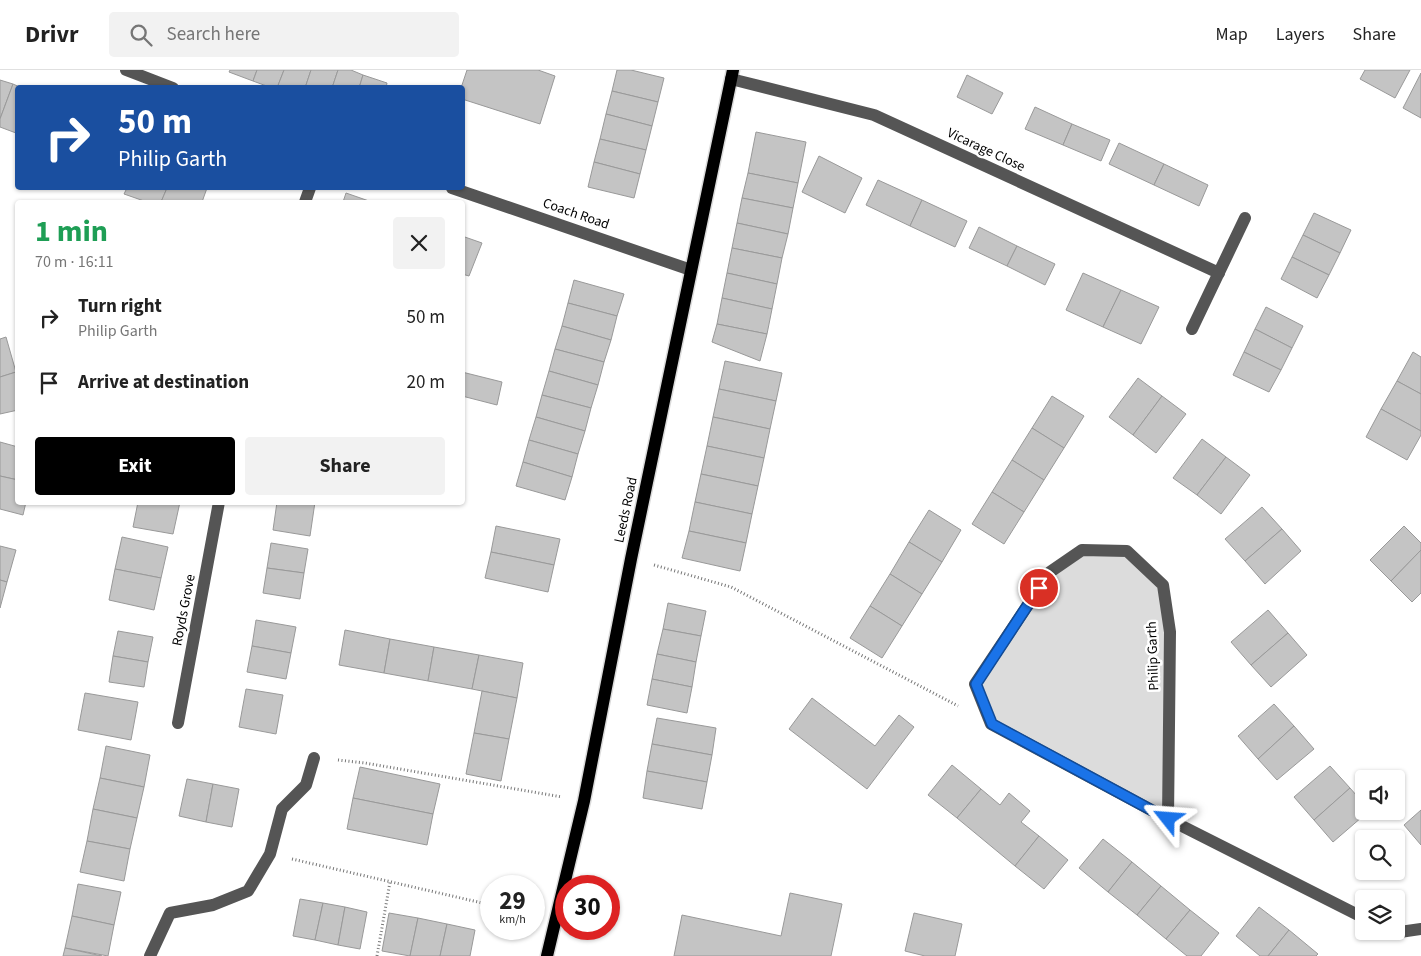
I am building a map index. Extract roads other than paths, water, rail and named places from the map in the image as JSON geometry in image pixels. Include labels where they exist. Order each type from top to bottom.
[{"type":"main road","name":"Leeds Road","points":[[547,956],[584,801],[631,559],[732,75]]},
{"type":"street","points":[[126,70],[165,85]]},
{"type":"street","name":"Vicarage Close","points":[[732,75],[874,115],[1219,273]]},
{"type":"street","name":"Coach Road","points":[[458,190],[691,270]]},
{"type":"street","points":[[1192,329],[1245,218]]},
{"type":"street","name":"Royds Grove","points":[[178,723],[218,505]]},
{"type":"street","name":"Philip Garth","points":[[1082,550],[1127,551],[1162,585],[1170,632],[1168,819],[992,724],[976,684],[1050,572],[1082,550]]},
{"type":"street","points":[[150,956],[170,913],[213,905],[248,891],[270,854],[282,809],[306,785],[314,758]]},
{"type":"street","points":[[1168,819],[1355,913]]},
{"type":"street","points":[[1405,931],[1421,929]]}]
